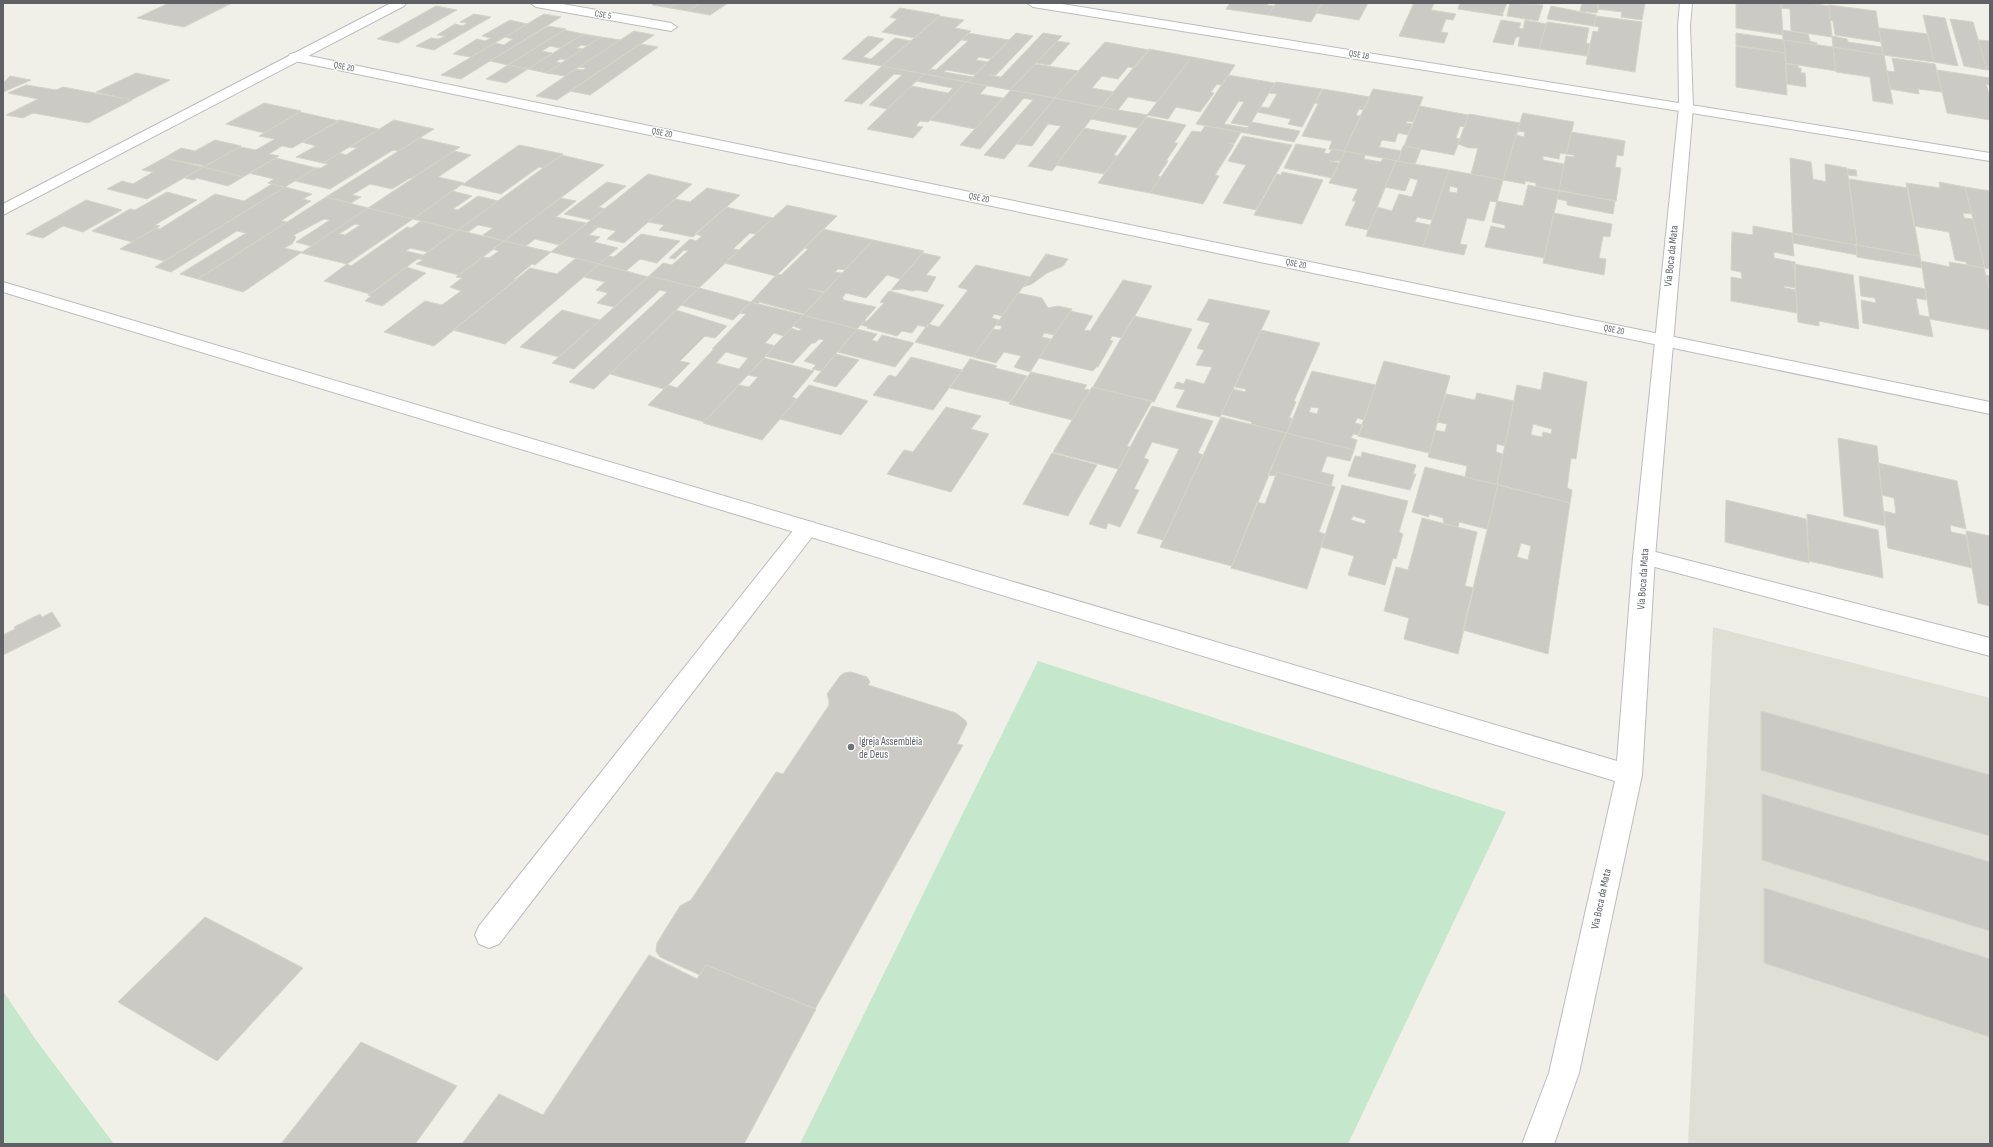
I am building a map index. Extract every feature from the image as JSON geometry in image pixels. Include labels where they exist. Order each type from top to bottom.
[{"type":"street","points":[[3,210],[400,3]]},
{"type":"street","name":"CSE 5","points":[[536,3],[670,27]]},
{"type":"street","name":"QSE 18","points":[[1033,3],[1990,157]]},
{"type":"street","name":"Via Boca da Mata","points":[[1538,1144],[1564,1073],[1629,775],[1644,557],[1663,340],[1686,107],[1684,26],[1686,3]]},
{"type":"street","name":"QSE 20","points":[[295,57],[1990,408]]},
{"type":"street","points":[[3,287],[1629,775]]},
{"type":"street","points":[[489,935],[807,528]]},
{"type":"street","points":[[1644,557],[1990,646]]},
{"type":"shaded area","points":[[1713,627],[1990,698],[1990,1144],[1688,1144]]},
{"type":"green space","points":[[1038,661],[1506,812],[1348,1144],[800,1144]]},
{"type":"green space","points":[[3,991],[36,1040],[114,1144],[3,1144]]},
{"type":"building","points":[[169,3],[232,3],[184,27],[137,18]]},
{"type":"building","points":[[654,3],[677,3],[670,8],[652,5]]},
{"type":"building","points":[[677,3],[700,3],[688,11],[670,8]]},
{"type":"building","points":[[700,3],[728,3],[710,15],[688,11]]},
{"type":"building","points":[[1230,3],[1268,3],[1267,5],[1274,6],[1268,15],[1226,9]]},
{"type":"building","points":[[1276,3],[1322,3],[1311,22],[1268,15]]},
{"type":"building","points":[[1322,3],[1368,3],[1359,20],[1316,13]]},
{"type":"building","points":[[1414,3],[1434,3],[1431,10],[1456,14],[1453,20],[1446,19],[1441,32],[1448,33],[1444,43],[1399,36]]},
{"type":"building","points":[[1460,3],[1507,3],[1503,13],[1499,13],[1503,14],[1503,16],[1458,9]]},
{"type":"building","points":[[1510,3],[1543,5],[1538,21],[1507,16]]},
{"type":"building","points":[[1582,3],[1599,3],[1597,13],[1580,11]]},
{"type":"building","points":[[1599,3],[1645,3],[1642,20],[1621,17],[1622,12],[1597,9]]},
{"type":"building","points":[[1736,3],[1781,3],[1783,35],[1736,28]]},
{"type":"building","points":[[1781,3],[1808,3],[1829,6],[1832,37],[1791,31],[1790,9],[1781,8]]},
{"type":"building","points":[[1829,5],[1876,11],[1881,42],[1835,35],[1833,21],[1830,20]]},
{"type":"building","points":[[436,6],[457,10],[398,43],[377,39]]},
{"type":"building","points":[[1551,6],[1596,15],[1594,26],[1547,19]]},
{"type":"building","points":[[900,8],[940,15],[915,38],[882,32],[897,19],[890,17]]},
{"type":"building","points":[[474,14],[491,17],[434,50],[416,46],[431,38],[439,39],[445,36],[437,35],[455,24],[463,26],[467,23],[460,22]]},
{"type":"building","points":[[544,14],[561,17],[461,79],[441,75],[495,43],[504,45],[513,39],[505,37]]},
{"type":"building","points":[[1923,15],[1945,18],[1958,66],[1934,62]]},
{"type":"building","points":[[939,16],[964,20],[955,28],[971,31],[925,74],[882,66]]},
{"type":"building","points":[[1596,16],[1642,22],[1635,72],[1586,64],[1593,31],[1598,32],[1599,27],[1594,26]]},
{"type":"building","points":[[1950,19],[1973,22],[1987,70],[1964,66]]},
{"type":"building","points":[[510,20],[527,24],[471,57],[453,54],[477,39],[485,41],[491,38],[482,36]]},
{"type":"building","points":[[1501,20],[1521,23],[1519,28],[1523,29],[1525,20],[1546,24],[1539,49],[1518,46],[1520,37],[1516,37],[1513,45],[1493,42]]},
{"type":"building","points":[[1547,22],[1589,28],[1586,43],[1590,44],[1587,56],[1539,49]]},
{"type":"building","points":[[548,26],[566,29],[508,65],[490,61]]},
{"type":"building","points":[[1879,28],[1928,34],[1934,62],[1883,55]]},
{"type":"building","points":[[564,30],[583,34],[560,48],[550,46],[542,51],[552,53],[528,69],[508,65]]},
{"type":"building","points":[[1782,30],[1808,34],[1810,41],[1817,43],[1817,45],[1783,40]]},
{"type":"building","points":[[634,31],[654,35],[557,100],[536,96],[576,69],[583,70],[586,68],[579,67]]},
{"type":"building","points":[[968,33],[1009,40],[991,59],[979,57],[976,60],[988,62],[975,75],[947,70],[944,72],[973,77],[968,82],[925,74],[930,69],[936,70],[968,41],[962,40]]},
{"type":"building","points":[[1016,33],[1033,36],[996,75],[989,75],[1001,77],[1043,33],[1062,36],[1010,90],[968,82]]},
{"type":"building","points":[[1736,33],[1784,40],[1785,53],[1736,45]]},
{"type":"building","points":[[583,34],[601,37],[587,46],[581,45],[577,48],[583,49],[566,60],[560,59],[556,62],[562,63],[546,73],[528,69]]},
{"type":"building","points":[[868,36],[884,39],[863,57],[871,59],[895,38],[911,41],[882,66],[842,59]]},
{"type":"building","points":[[1832,36],[1847,39],[1848,42],[1882,47],[1883,55],[1833,47]]},
{"type":"building","points":[[601,37],[620,40],[565,76],[546,73]]},
{"type":"building","points":[[1784,40],[1833,47],[1836,71],[1786,63]]},
{"type":"building","points":[[1978,40],[1990,41],[1990,70],[1987,70]]},
{"type":"building","points":[[1057,41],[1070,43],[1050,65],[1036,63]]},
{"type":"building","points":[[1105,42],[1149,50],[1134,68],[1128,67],[1118,79],[1102,76],[1092,88],[1114,92],[1101,107],[1054,98]]},
{"type":"building","points":[[640,44],[658,47],[590,95],[570,91]]},
{"type":"building","points":[[1736,46],[1785,53],[1787,95],[1736,87]]},
{"type":"building","points":[[1833,47],[1884,55],[1893,104],[1873,101],[1870,77],[1836,72]]},
{"type":"building","points":[[1149,49],[1192,57],[1157,102],[1128,97],[1118,110],[1101,107]]},
{"type":"building","points":[[1192,57],[1235,65],[1222,85],[1217,84],[1211,92],[1214,93],[1200,112],[1176,107],[1168,119],[1147,115]]},
{"type":"building","points":[[1892,58],[1935,64],[1942,92],[1918,89],[1919,94],[1890,89],[1887,71],[1895,72]]},
{"type":"building","points":[[1035,64],[1079,71],[1054,98],[1010,90]]},
{"type":"building","points":[[1786,64],[1798,65],[1798,68],[1801,68],[1801,73],[1805,73],[1806,87],[1787,84]]},
{"type":"building","points":[[508,65],[528,69],[506,83],[486,79]]},
{"type":"building","points":[[882,66],[924,74],[887,109],[869,105],[902,75],[894,74],[862,104],[844,101]]},
{"type":"building","points":[[1937,70],[1990,78],[1990,85],[1986,84],[1990,97],[1990,120],[1947,113]]},
{"type":"building","points":[[136,73],[170,80],[131,100],[96,92]]},
{"type":"building","points":[[924,74],[966,82],[928,122],[920,121],[916,126],[923,127],[913,138],[867,129],[911,86],[948,93],[953,88],[916,81]]},
{"type":"building","points":[[1228,75],[1275,83],[1249,126],[1231,123],[1244,102],[1239,101],[1224,124],[1248,128],[1245,133],[1196,124]]},
{"type":"building","points":[[10,76],[31,80],[3,92],[3,83]]},
{"type":"building","points":[[966,82],[987,86],[980,94],[1003,98],[975,129],[930,120]]},
{"type":"building","points":[[1276,82],[1322,89],[1302,127],[1288,124],[1291,119],[1257,112],[1261,107],[1269,108],[1277,94],[1269,93]]},
{"type":"building","points":[[26,85],[56,90],[63,87],[132,100],[88,123],[33,113],[23,118],[6,115],[38,99],[8,93]]},
{"type":"building","points":[[1323,89],[1370,97],[1364,110],[1359,109],[1356,115],[1361,116],[1344,151],[1329,149],[1332,141],[1302,136],[1318,104],[1315,103]]},
{"type":"building","points":[[1373,89],[1423,97],[1413,122],[1407,121],[1406,123],[1412,124],[1408,135],[1398,133],[1395,142],[1382,140],[1379,147],[1401,151],[1398,161],[1344,151]]},
{"type":"building","points":[[1011,90],[1055,98],[1004,159],[984,155],[1033,100],[1024,98],[980,149],[960,145]]},
{"type":"building","points":[[1055,98],[1100,107],[1052,171],[1028,166],[1061,126],[1048,124],[1032,146],[1017,144]]},
{"type":"building","points":[[264,103],[301,111],[264,133],[226,124]]},
{"type":"building","points":[[1420,106],[1468,115],[1465,127],[1460,126],[1456,138],[1460,139],[1454,155],[1404,146]]},
{"type":"building","points":[[1100,107],[1148,115],[1138,128],[1091,119]]},
{"type":"building","points":[[300,112],[339,121],[292,148],[282,146],[269,154],[279,156],[243,177],[203,167],[240,147],[256,150],[275,139],[259,136]]},
{"type":"building","points":[[1523,113],[1574,122],[1566,154],[1560,153],[1559,159],[1543,156],[1543,160],[1564,164],[1559,190],[1536,186],[1536,183],[1525,181],[1525,184],[1503,180],[1516,135],[1524,137],[1525,132],[1517,131]]},
{"type":"building","points":[[1469,114],[1520,123],[1503,180],[1471,174],[1478,148],[1469,148],[1458,144]]},
{"type":"building","points":[[1146,117],[1186,125],[1174,143],[1178,143],[1158,176],[1161,177],[1150,193],[1098,183]]},
{"type":"building","points":[[340,120],[379,129],[323,163],[296,157],[316,146],[302,142]]},
{"type":"building","points":[[394,120],[434,129],[399,151],[393,150],[330,189],[295,181],[316,168],[321,168],[328,164],[323,163],[340,153],[346,155],[357,148],[350,147]]},
{"type":"building","points":[[1251,122],[1300,131],[1294,142],[1245,133]]},
{"type":"building","points":[[1205,126],[1241,132],[1234,144],[1229,143],[1234,145],[1215,175],[1219,176],[1203,204],[1150,193],[1192,131],[1201,132]]},
{"type":"building","points":[[1084,128],[1127,136],[1114,155],[1118,156],[1104,174],[1056,165]]},
{"type":"building","points":[[1571,132],[1625,141],[1623,156],[1617,155],[1615,167],[1621,168],[1616,201],[1559,190],[1566,156],[1574,157],[1574,155],[1566,154]]},
{"type":"building","points":[[1243,136],[1292,145],[1256,210],[1223,203],[1246,165],[1228,161]]},
{"type":"building","points":[[419,138],[460,147],[392,189],[370,184],[352,195],[361,197],[351,203],[326,197]]},
{"type":"building","points":[[215,140],[241,146],[206,166],[164,158],[181,148],[195,151]]},
{"type":"building","points":[[1296,144],[1326,149],[1324,153],[1329,154],[1332,149],[1345,151],[1340,161],[1330,161],[1339,163],[1332,178],[1284,168]]},
{"type":"building","points":[[519,145],[563,154],[544,168],[539,167],[501,194],[462,185]]},
{"type":"building","points":[[1403,146],[1421,149],[1415,164],[1398,161]]},
{"type":"building","points":[[454,151],[471,155],[438,177],[464,183],[413,219],[368,208]]},
{"type":"building","points":[[1345,151],[1365,155],[1364,159],[1381,162],[1383,158],[1396,161],[1368,230],[1345,225],[1356,201],[1352,201],[1358,189],[1329,183]]},
{"type":"building","points":[[561,155],[604,165],[504,241],[483,235],[493,228],[478,225],[468,232],[458,230]]},
{"type":"building","points":[[164,158],[203,167],[147,199],[107,189],[122,181],[133,184],[153,172],[142,170]]},
{"type":"building","points":[[276,158],[316,168],[285,187],[268,183],[274,179],[249,173]]},
{"type":"building","points":[[1790,158],[1811,162],[1813,179],[1826,182],[1825,164],[1847,168],[1857,245],[1793,234]]},
{"type":"building","points":[[1396,161],[1449,170],[1432,220],[1417,217],[1415,222],[1430,225],[1423,247],[1366,236],[1377,207],[1392,211],[1399,194],[1412,197],[1418,180],[1410,178],[1405,191],[1385,187]]},
{"type":"building","points":[[203,167],[243,177],[228,186],[197,178],[194,180],[185,178]]},
{"type":"building","points":[[1848,169],[1856,170],[1857,176],[1848,175]]},
{"type":"building","points":[[1449,170],[1503,180],[1497,202],[1490,201],[1484,221],[1467,218],[1460,244],[1467,245],[1464,255],[1423,247]],"holes":[[[1450,186],[1458,188],[1457,193],[1449,192]]]},
{"type":"building","points":[[1282,172],[1323,180],[1302,224],[1254,215],[1277,174],[1281,175]]},
{"type":"building","points":[[648,174],[692,184],[624,243],[607,239],[616,231],[598,227],[589,235],[600,237],[594,242],[618,248],[599,264],[551,252]]},
{"type":"building","points":[[1849,179],[1908,188],[1920,256],[1857,245]]},
{"type":"building","points":[[607,182],[626,186],[599,207],[605,209],[591,220],[564,214]]},
{"type":"building","points":[[1939,182],[1965,187],[1972,214],[1963,213],[1964,218],[1973,219],[1985,268],[1967,265],[1966,262],[1955,260],[1949,232],[1914,226],[1906,183],[1940,188]]},
{"type":"building","points":[[272,184],[285,187],[164,261],[120,249],[156,228],[160,229],[215,194],[244,201]]},
{"type":"building","points":[[1528,185],[1559,191],[1544,258],[1485,247],[1491,226],[1505,229],[1505,225],[1492,222],[1497,201],[1523,206]]},
{"type":"building","points":[[285,187],[312,194],[303,199],[311,201],[281,221],[287,222],[198,279],[180,274],[246,233],[237,231],[171,272],[155,267]]},
{"type":"building","points":[[1965,187],[1990,191],[1990,269],[1985,268]]},
{"type":"building","points":[[707,188],[740,195],[693,237],[659,230],[664,225],[648,222],[675,199],[690,202]]},
{"type":"building","points":[[452,191],[472,196],[453,209],[458,210],[478,196],[498,201],[458,230],[413,219]]},
{"type":"building","points":[[1559,191],[1615,201],[1613,214],[1567,205],[1567,201],[1557,199]]},
{"type":"building","points":[[167,192],[197,200],[155,225],[160,226],[132,242],[92,231],[130,209],[135,210]]},
{"type":"building","points":[[326,197],[368,208],[311,246],[296,242],[330,220],[324,219],[294,235],[296,237],[292,244],[284,248],[302,252],[243,292],[198,279]]},
{"type":"building","points":[[560,198],[576,201],[556,217],[586,223],[565,241],[559,245],[535,239],[526,246],[504,241]]},
{"type":"building","points":[[86,200],[122,210],[83,232],[63,226],[43,238],[26,234]]},
{"type":"building","points":[[787,205],[837,216],[776,276],[725,263]]},
{"type":"building","points":[[726,207],[773,218],[755,234],[750,233],[733,249],[739,250],[699,288],[649,276],[663,263],[672,265],[688,251],[684,250],[675,259],[669,258],[690,239],[696,241],[702,236],[695,234]]},
{"type":"building","points":[[368,208],[413,219],[347,264],[301,253]],"holes":[[[355,224],[360,225],[345,235],[339,234]]]},
{"type":"building","points":[[1554,213],[1612,224],[1610,237],[1603,236],[1599,258],[1606,259],[1604,275],[1543,263]]},
{"type":"building","points":[[421,221],[458,230],[428,252],[410,248],[406,251],[423,255],[370,294],[324,281],[347,264],[351,266],[407,227],[411,228]]},
{"type":"building","points":[[1753,226],[1792,233],[1794,256],[1774,252],[1774,258],[1795,262],[1796,288],[1784,286],[1785,288],[1796,290],[1797,313],[1731,301],[1731,277],[1742,279],[1741,272],[1731,270],[1732,232],[1753,235]]},
{"type":"building","points":[[823,229],[873,240],[845,270],[838,269],[835,272],[842,273],[825,292],[807,288],[824,293],[804,314],[759,302],[757,304],[751,302],[777,274],[781,275],[808,249],[804,248]]},
{"type":"building","points":[[458,230],[504,241],[459,275],[416,264],[423,260],[418,259]]},
{"type":"building","points":[[1792,233],[1856,245],[1857,255],[1793,243]]},
{"type":"building","points":[[641,234],[680,241],[657,263],[640,259],[626,271],[599,264],[608,256],[614,257]]},
{"type":"building","points":[[873,240],[924,251],[900,279],[887,275],[866,298],[846,293],[842,298],[844,299],[843,300],[876,307],[857,329],[803,315]]},
{"type":"building","points":[[504,241],[551,252],[535,265],[532,264],[514,279],[517,279],[434,346],[384,332],[425,301],[442,305],[461,291],[450,287],[462,278],[456,277],[483,257],[489,258],[499,251],[493,249]]},
{"type":"building","points":[[1856,245],[1920,256],[1922,268],[1857,257]]},
{"type":"building","points":[[923,253],[941,257],[926,275],[936,277],[927,292],[903,289],[891,290]]},
{"type":"building","points":[[1046,254],[1068,259],[1063,266],[1047,273],[1032,284],[1023,287]]},
{"type":"building","points":[[576,258],[599,264],[505,344],[453,330],[530,268],[557,274]]},
{"type":"building","points":[[1921,261],[1950,267],[1949,262],[1984,268],[1990,293],[1990,330],[1930,319]]},
{"type":"building","points":[[599,264],[648,277],[614,307],[597,303],[608,293],[596,290],[605,282],[584,277]]},
{"type":"building","points":[[1794,264],[1853,275],[1859,329],[1819,321],[1819,326],[1798,322]]},
{"type":"building","points":[[976,265],[1030,277],[1002,316],[994,314],[992,318],[999,320],[973,357],[915,342],[928,324],[939,327],[968,290],[958,287]]},
{"type":"building","points":[[406,267],[426,273],[382,306],[365,301],[371,296],[368,295]]},
{"type":"building","points":[[1986,275],[1990,276],[1990,289],[1989,288]]},
{"type":"building","points":[[649,276],[699,288],[594,389],[569,382],[667,292],[660,290],[574,369],[552,363]]},
{"type":"building","points":[[1859,276],[1925,289],[1926,300],[1916,298],[1919,315],[1929,317],[1933,337],[1863,323],[1861,300],[1876,303],[1875,298],[1861,296]]},
{"type":"building","points":[[1123,280],[1152,286],[1122,338],[1112,336],[1110,340],[1113,341],[1098,367],[1096,367],[1093,371],[1039,358],[1070,311],[1093,316],[1084,330],[1090,331]]},
{"type":"building","points":[[699,288],[751,302],[733,320],[681,305]]},
{"type":"building","points":[[889,291],[944,305],[927,327],[918,325],[912,333],[902,331],[897,336],[861,325],[864,321],[867,321],[884,303],[880,302]]},
{"type":"building","points":[[1018,293],[1042,298],[1048,308],[1058,306],[1072,309],[1054,335],[1044,333],[1042,337],[1051,339],[1030,372],[1014,367],[1021,356],[1004,352],[996,363],[973,357],[993,329],[1000,330],[1002,326],[996,325]]},
{"type":"building","points":[[1209,299],[1270,311],[1220,417],[1176,407],[1185,390],[1174,388],[1177,382],[1184,384],[1186,379],[1204,384],[1212,367],[1196,365],[1204,350],[1197,348],[1210,323],[1197,320]]},
{"type":"building","points":[[751,302],[803,315],[784,336],[774,333],[765,343],[775,346],[704,422],[648,405],[668,385],[677,388],[746,314],[739,313]],"holes":[[[726,352],[748,358],[739,369],[716,363]]]},
{"type":"building","points":[[562,310],[600,320],[559,357],[520,347]]},
{"type":"building","points":[[676,310],[727,326],[715,338],[705,336],[680,361],[690,363],[664,389],[610,374]]},
{"type":"building","points":[[803,315],[857,329],[821,371],[812,369],[816,365],[804,361],[824,340],[819,339],[815,343],[812,343],[793,363],[765,356],[791,328],[799,331],[801,329],[793,326]]},
{"type":"building","points":[[1134,316],[1192,329],[1154,402],[1093,387]]},
{"type":"building","points":[[857,329],[877,334],[872,340],[877,342],[882,335],[914,343],[895,367],[838,352]]},
{"type":"building","points":[[1261,330],[1320,343],[1294,401],[1296,402],[1289,418],[1292,418],[1287,433],[1251,424],[1252,422],[1221,414],[1233,389],[1245,392],[1246,389],[1235,387]]},
{"type":"building","points":[[836,354],[859,360],[836,387],[813,381]]},
{"type":"building","points":[[911,357],[962,370],[933,410],[873,395],[889,375],[896,377]]},
{"type":"building","points":[[764,358],[814,371],[792,397],[797,399],[762,440],[703,423],[739,385],[749,387],[758,377],[748,375]]},
{"type":"building","points":[[970,359],[997,366],[995,368],[1027,376],[1010,402],[950,388]]},
{"type":"building","points":[[1384,361],[1450,376],[1429,453],[1358,436]]},
{"type":"building","points":[[1312,371],[1376,385],[1364,420],[1357,418],[1355,423],[1363,425],[1359,435],[1353,434],[1351,438],[1357,440],[1354,450],[1287,433]],"holes":[[[1311,407],[1319,408],[1317,414],[1309,412]]]},
{"type":"building","points":[[1031,372],[1087,385],[1084,389],[1090,390],[1072,420],[1009,404]]},
{"type":"building","points":[[1544,372],[1587,382],[1576,459],[1571,458],[1567,488],[1572,490],[1570,503],[1497,484],[1517,385],[1541,390]],"holes":[[[1533,424],[1552,429],[1551,434],[1543,432],[1542,437],[1531,435]]]},
{"type":"building","points":[[809,385],[868,401],[841,435],[780,419]]},
{"type":"building","points":[[1092,387],[1152,401],[1127,446],[1130,447],[1118,469],[1053,452]]},
{"type":"building","points":[[1477,393],[1514,401],[1505,446],[1497,444],[1496,452],[1503,454],[1497,484],[1465,477],[1467,466],[1428,457],[1435,430],[1445,432],[1447,424],[1437,422],[1446,394],[1475,400]]},
{"type":"building","points":[[1152,406],[1213,421],[1198,453],[1203,455],[1163,540],[1137,533],[1179,449],[1152,442],[1144,458],[1149,460],[1134,489],[1139,490],[1120,527],[1108,523],[1106,529],[1089,524]]},
{"type":"building","points":[[946,407],[981,416],[971,429],[989,434],[951,492],[887,474],[904,450],[913,452]]},
{"type":"building","points":[[1221,417],[1286,433],[1232,566],[1160,547]]},
{"type":"building","points":[[1286,433],[1354,450],[1350,461],[1327,456],[1321,472],[1334,475],[1331,486],[1277,472],[1276,476],[1268,475]]},
{"type":"building","points":[[1838,438],[1877,446],[1885,526],[1844,516]]},
{"type":"building","points":[[1362,452],[1416,465],[1413,474],[1416,474],[1410,490],[1348,476],[1355,456],[1361,457]]},
{"type":"building","points":[[1052,453],[1097,465],[1068,516],[1023,504]]},
{"type":"building","points":[[1878,463],[1957,481],[1966,529],[1950,525],[1951,532],[1966,535],[1972,568],[1888,548],[1884,511],[1896,514],[1894,498],[1882,495]]},
{"type":"building","points":[[1425,467],[1498,485],[1487,529],[1459,522],[1458,527],[1444,524],[1443,518],[1429,514],[1429,517],[1412,512]]},
{"type":"building","points":[[1277,472],[1335,487],[1319,532],[1325,534],[1307,589],[1231,568],[1257,502],[1265,504]]},
{"type":"building","points":[[1342,485],[1408,501],[1399,532],[1403,534],[1396,559],[1393,558],[1385,585],[1348,575],[1354,556],[1321,547]],"holes":[[[1353,516],[1366,520],[1365,524],[1351,520]]]},
{"type":"building","points":[[1498,485],[1570,503],[1548,654],[1463,630]],"holes":[[[1521,543],[1531,546],[1528,560],[1517,557]]]},
{"type":"building","points":[[1726,500],[1806,519],[1809,563],[1725,542]]},
{"type":"building","points":[[1807,514],[1878,530],[1883,578],[1809,561]]},
{"type":"building","points":[[1422,518],[1477,532],[1465,586],[1474,588],[1458,654],[1404,639],[1409,618],[1384,611],[1396,567],[1408,570]]},
{"type":"building","points":[[1966,531],[1990,536],[1990,606],[1978,603]]},
{"type":"building","points":[[52,612],[61,626],[3,655],[3,635],[15,629],[14,627],[40,614],[42,617]]},
{"type":"building","points":[[851,672],[867,677],[870,682],[868,685],[956,713],[966,721],[967,724],[957,744],[963,745],[815,1009],[706,965],[700,975],[660,957],[656,951],[657,943],[680,906],[691,900],[776,772],[783,774],[829,705],[827,694],[840,676],[844,673]]},
{"type":"building","points":[[1761,711],[1990,775],[1990,836],[1761,770]]},
{"type":"building","points":[[1762,794],[1990,862],[1990,931],[1762,860]]},
{"type":"building","points":[[1764,888],[1990,959],[1990,1037],[1764,963]]},
{"type":"building","points":[[205,917],[303,968],[217,1061],[118,1002]]},
{"type":"building","points":[[649,955],[697,979],[706,965],[816,1009],[744,1144],[462,1144],[499,1094],[543,1115]]},
{"type":"building","points":[[361,1042],[457,1086],[415,1144],[281,1144]]},
{"type":"place","name":"Igreja Assembléia de Deus","points":[[851,747]]}]
